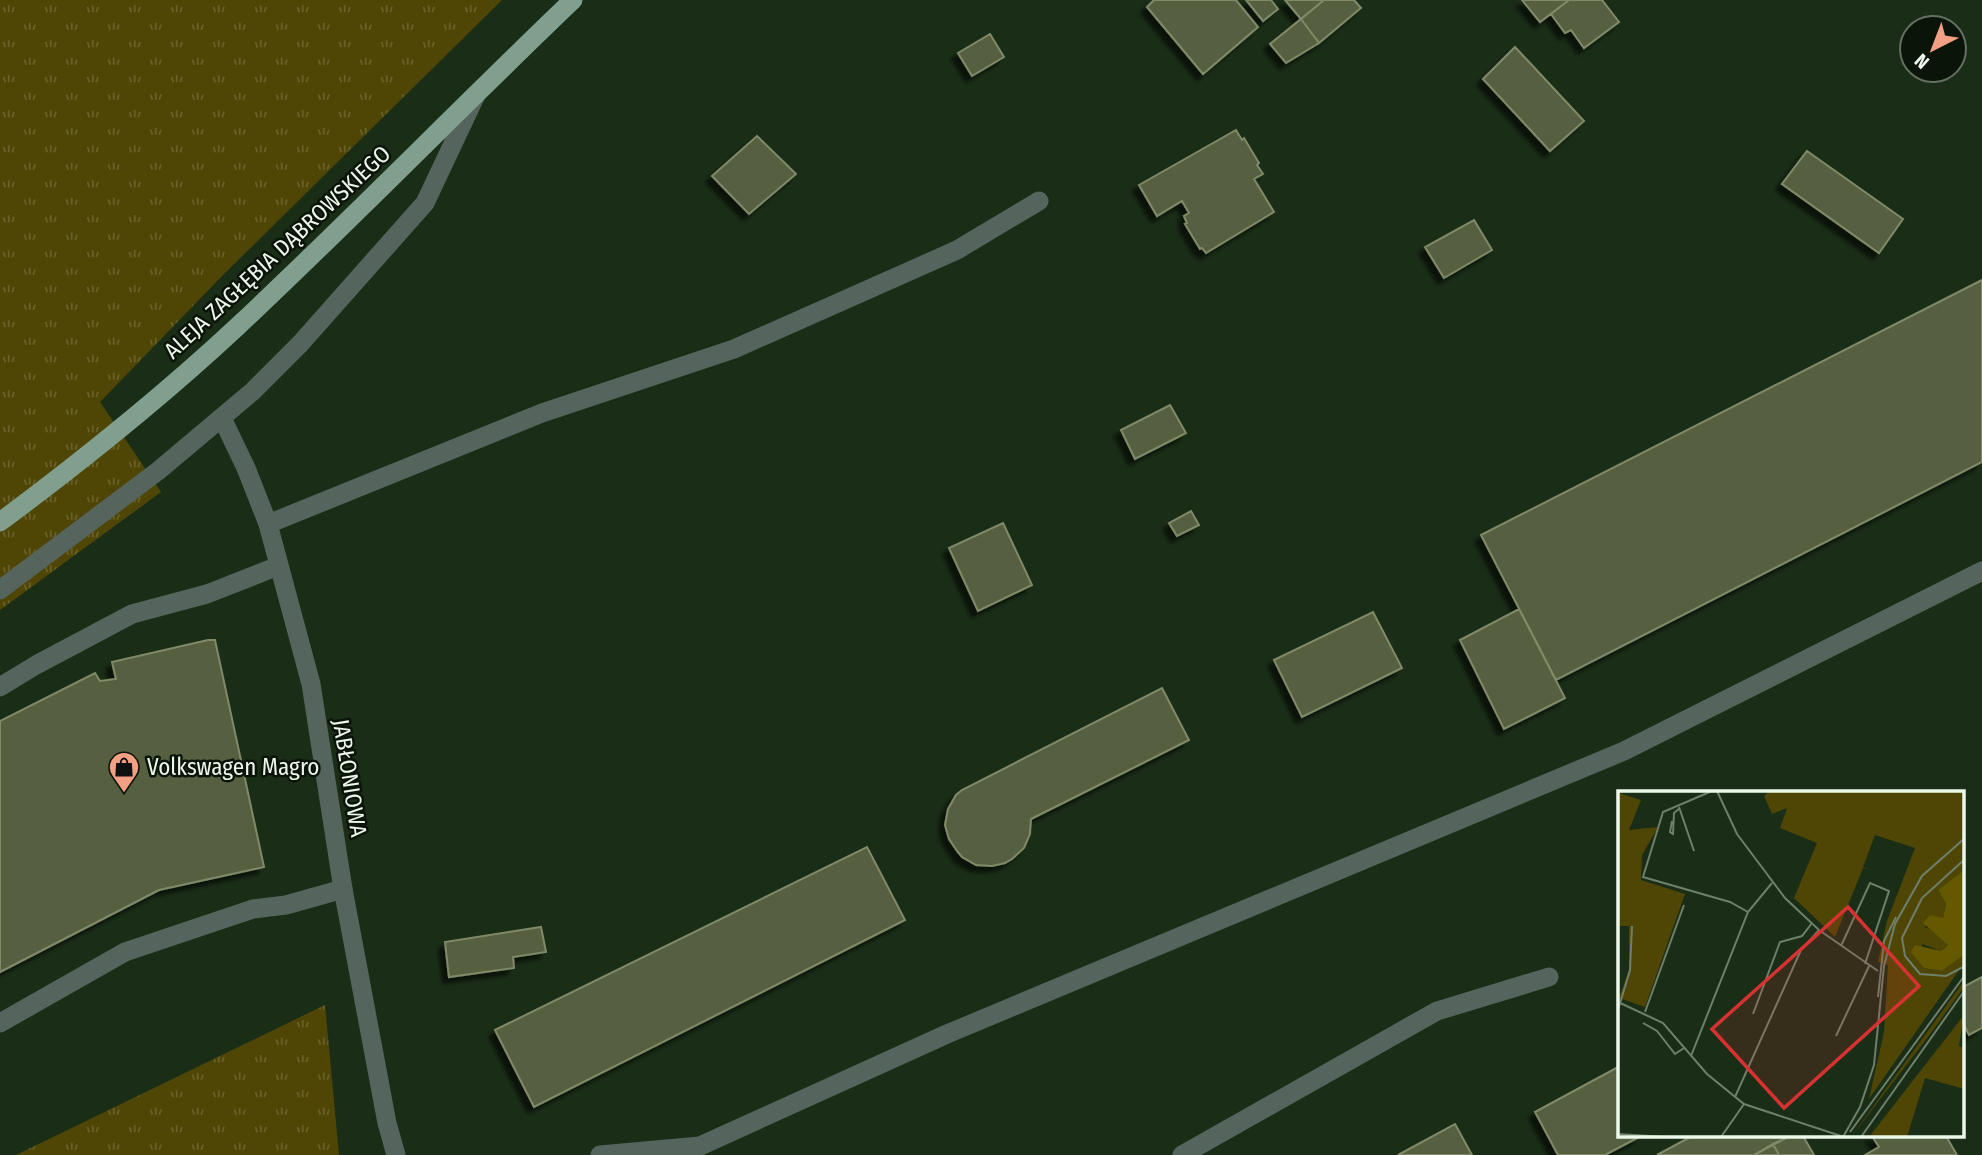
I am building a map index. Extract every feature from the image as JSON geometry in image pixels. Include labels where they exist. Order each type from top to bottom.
[{"type":"main road","name":"ALEJA ZAGŁĘBIA DĄBROWSKIEGO","points":[[0,522],[136,416],[237,327],[573,0]]},
{"type":"street","points":[[0,590],[88,526],[222,418],[300,344],[425,203],[478,90]]},
{"type":"street","points":[[268,524],[542,413],[734,349],[957,250],[1038,201]]},
{"type":"street","name":"JABŁONIOWA","points":[[222,418],[247,468],[268,524],[311,684],[343,889],[387,1123],[396,1155]]},
{"type":"street","points":[[0,687],[132,614],[207,594],[278,566]]},
{"type":"street","points":[[600,1155],[700,1146],[959,1029],[1624,751],[1982,572]]},
{"type":"street","points":[[0,1023],[125,952],[253,909],[286,905],[343,889]]},
{"type":"street","points":[[1182,1155],[1437,1011],[1549,977]]},
{"type":"green space","points":[[0,0],[502,0],[225,273],[100,402],[161,492],[0,610]]},
{"type":"green space","points":[[325,1005],[339,1155],[16,1155]]},
{"type":"building","points":[[1154,0],[1236,0],[1258,27],[1203,74],[1147,7]]},
{"type":"building","points":[[1246,0],[1271,0],[1278,9],[1263,21]]},
{"type":"building","points":[[1285,0],[1324,0],[1301,19]]},
{"type":"building","points":[[1324,0],[1354,0],[1361,8],[1319,43],[1301,19]]},
{"type":"building","points":[[1522,0],[1569,0],[1540,22]]},
{"type":"building","points":[[1569,0],[1602,0],[1619,22],[1584,48],[1571,30],[1565,33],[1551,14]]},
{"type":"building","points":[[1301,19],[1319,43],[1286,63],[1270,44]]},
{"type":"building","points":[[990,34],[1004,57],[972,76],[958,53]]},
{"type":"building","points":[[1515,47],[1584,121],[1550,151],[1483,79]]},
{"type":"building","points":[[1236,130],[1259,163],[1257,165],[1263,174],[1254,179],[1274,212],[1206,253],[1200,249],[1185,224],[1187,223],[1184,216],[1189,213],[1182,201],[1157,216],[1139,185]]},
{"type":"building","points":[[757,136],[796,174],[749,214],[712,176]]},
{"type":"building","points":[[1807,151],[1903,219],[1879,253],[1782,184]]},
{"type":"building","points":[[1474,220],[1492,250],[1444,278],[1425,247]]},
{"type":"building","points":[[1982,280],[1982,462],[1556,680],[1481,535]]},
{"type":"building","points":[[1170,405],[1186,433],[1135,459],[1121,430]]},
{"type":"building","points":[[1191,511],[1199,525],[1177,536],[1169,523]]},
{"type":"building","points":[[1003,523],[1032,585],[978,611],[949,548]]},
{"type":"building","points":[[1519,609],[1565,698],[1504,729],[1460,640]]},
{"type":"building","points":[[1373,612],[1402,668],[1302,717],[1274,660]]},
{"type":"building","name":"Volkswagen Magro","points":[[215,640],[264,867],[159,890],[0,972],[0,721],[95,673],[100,681],[116,679],[112,662]]},
{"type":"building","points":[[1162,688],[1189,740],[1031,819],[1030,834],[1024,848],[1005,863],[976,865],[957,851],[949,839],[945,825],[948,809],[962,790]]},
{"type":"building","points":[[867,847],[905,920],[534,1107],[495,1030]]},
{"type":"building","points":[[541,927],[546,952],[513,957],[514,968],[449,977],[445,942]]},
{"type":"building","points":[[1982,977],[1982,1028],[1969,1035],[1965,1027],[1965,986]]},
{"type":"building","points":[[1618,1067],[1618,1138],[1637,1138],[1605,1155],[1558,1155],[1535,1112]]},
{"type":"building","points":[[1455,1124],[1472,1155],[1398,1155]]},
{"type":"building","points":[[1688,1138],[1786,1138],[1754,1155],[1657,1155]]},
{"type":"building","points":[[1786,1138],[1804,1138],[1814,1155],[1779,1155],[1773,1144]]},
{"type":"building","points":[[1873,1138],[1947,1138],[1957,1155],[1865,1155],[1879,1147]]},
{"type":"building","points":[[1773,1144],[1779,1155],[1754,1155]]},
{"type":"place","name":"Volkswagen Magro","points":[[124,794]]}]
